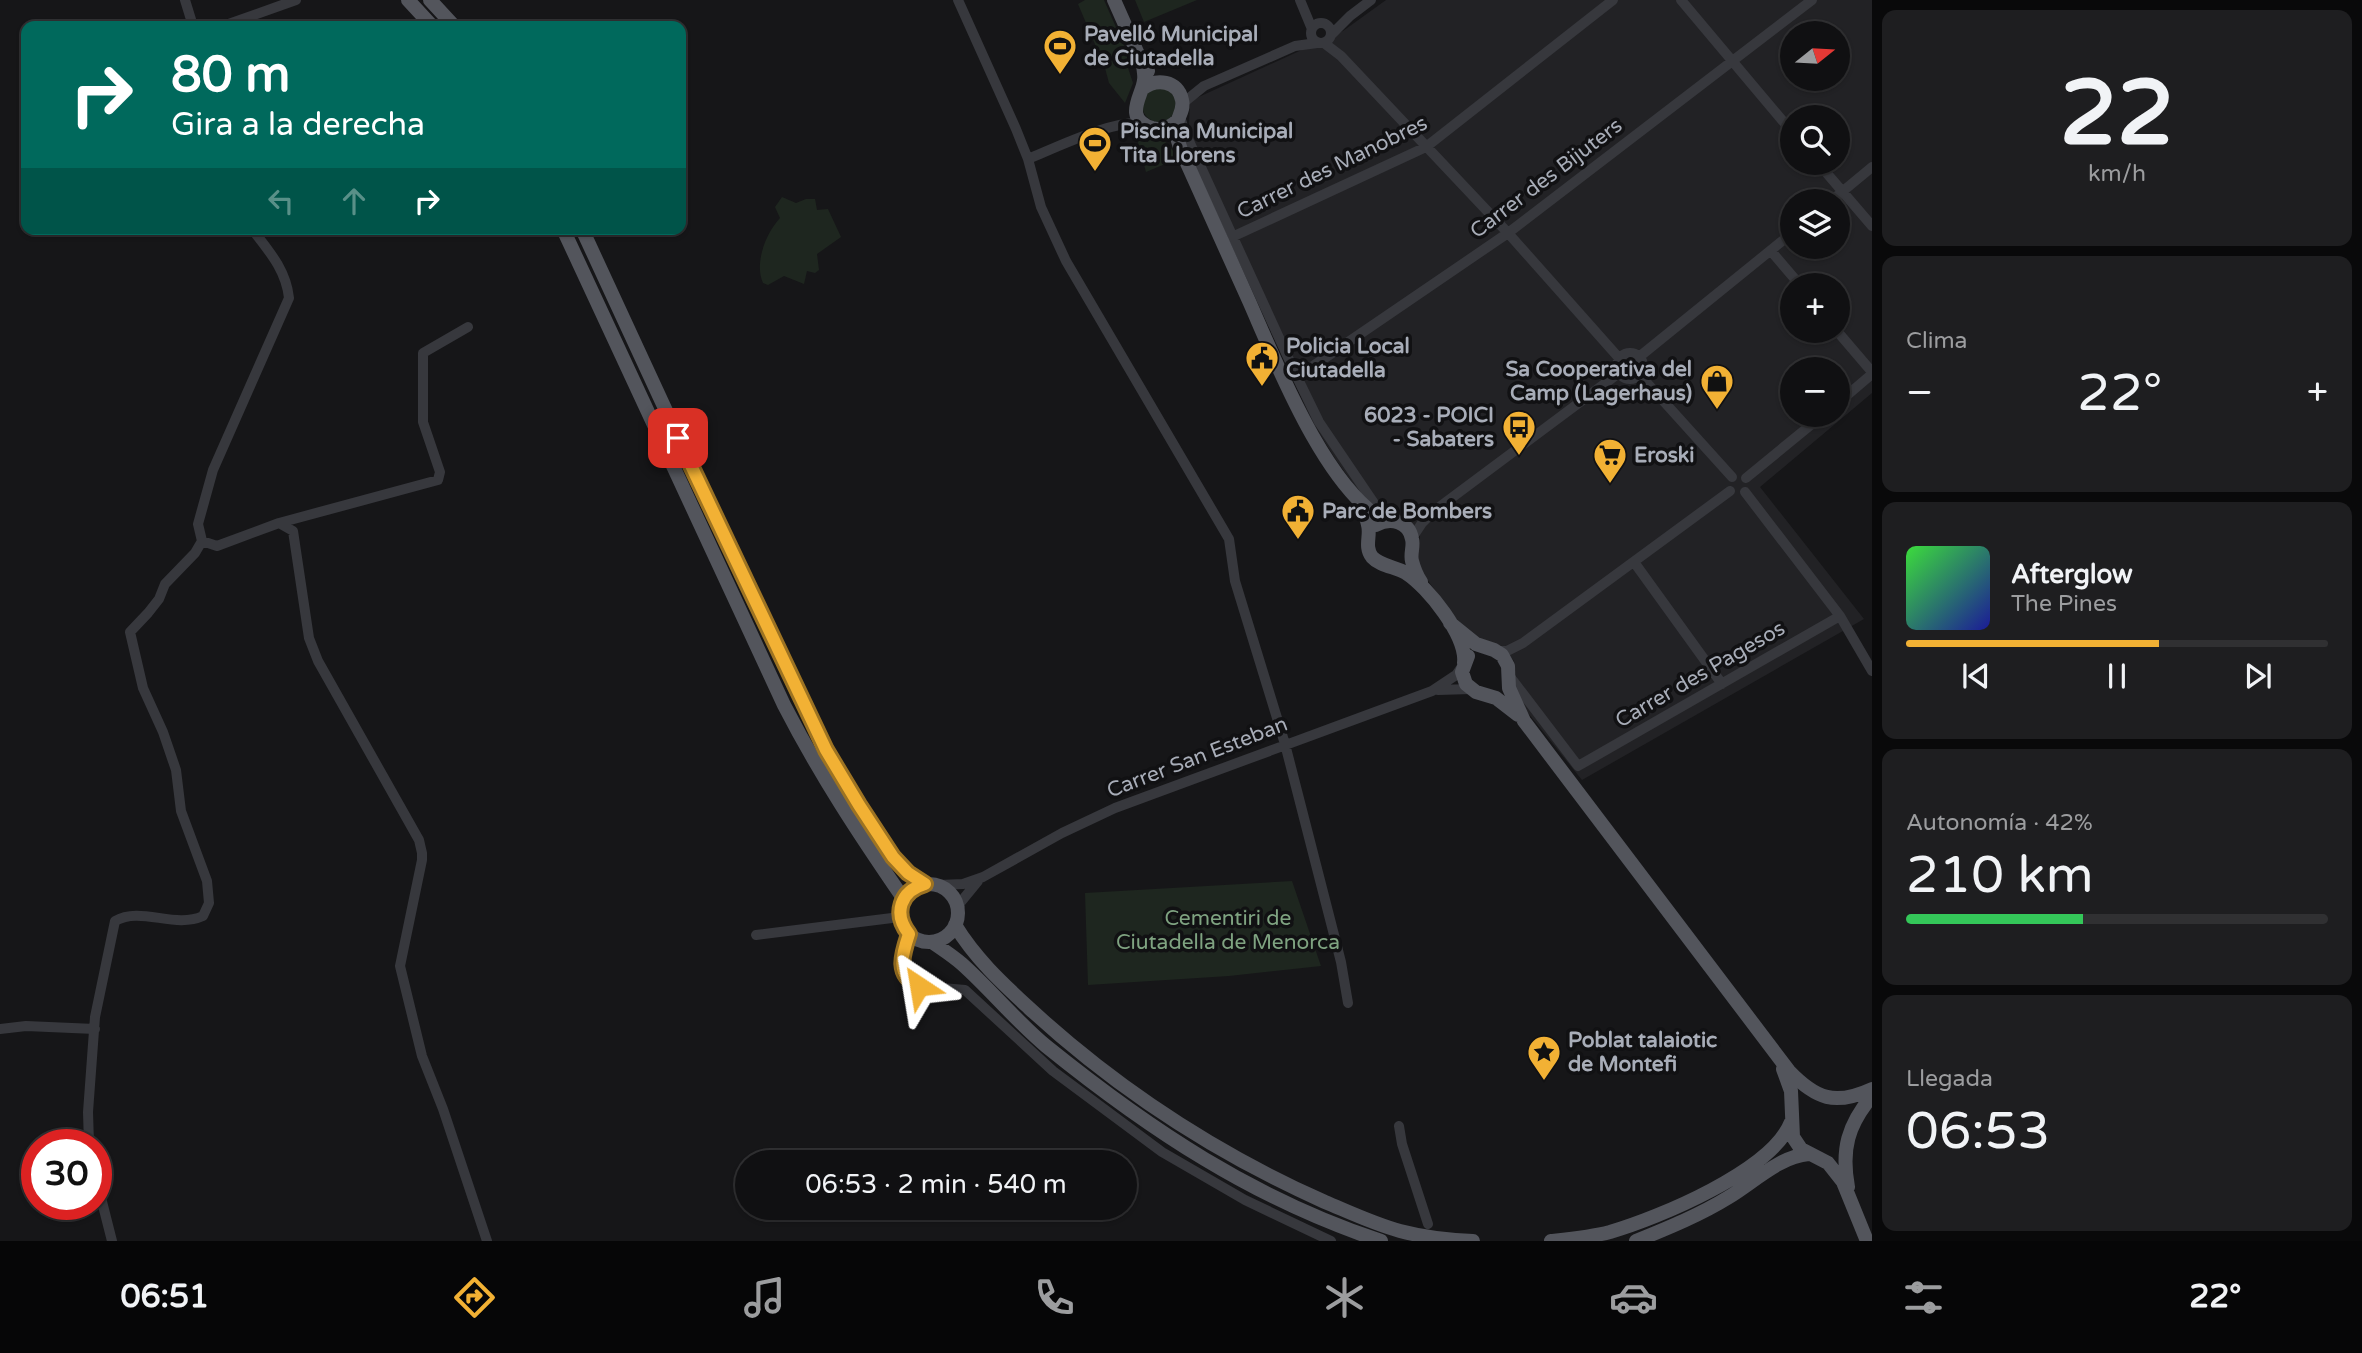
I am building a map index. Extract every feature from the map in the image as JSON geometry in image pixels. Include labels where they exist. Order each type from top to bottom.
[{"type":"main road","points":[[408,0],[427,21]]},
{"type":"main road","points":[[430,0],[449,21]]},
{"type":"main road","points":[[1114,0],[1143,63],[1159,82],[1175,88],[1180,113],[1177,134],[1181,150]]},
{"type":"main road","points":[[1143,63],[1144,82],[1136,105],[1140,118],[1146,124],[1162,129],[1172,136],[1181,150],[1298,409],[1356,497],[1366,517],[1370,552],[1376,561],[1410,576],[1427,592]]},
{"type":"main road","points":[[1142,89],[1159,82]]},
{"type":"main road","points":[[1162,129],[1180,113]]},
{"type":"main road","points":[[566,235],[784,705],[844,813],[903,898]]},
{"type":"main road","points":[[585,235],[826,750],[893,857],[908,873],[953,896],[956,919],[970,950],[1049,1026],[1119,1083],[1198,1136],[1290,1186],[1345,1210],[1399,1230],[1473,1241]]},
{"type":"main road","points":[[1356,497],[1373,514],[1385,521],[1401,523],[1409,531],[1415,572],[1427,592],[1450,622],[1466,637],[1491,650],[1508,672],[1509,688],[1524,721]]},
{"type":"main road","points":[[1369,534],[1374,527],[1385,521]]},
{"type":"main road","points":[[1387,565],[1402,562],[1412,544]]},
{"type":"main road","points":[[1450,622],[1464,654],[1463,678],[1477,691],[1502,702],[1524,721],[1778,1058],[1802,1084],[1841,1105],[1847,1113],[1849,1135],[1844,1154],[1850,1195]]},
{"type":"main road","points":[[1463,664],[1472,652],[1491,650]]},
{"type":"main road","points":[[1477,691],[1497,691],[1504,685],[1508,672]]},
{"type":"main road","points":[[932,884],[909,891],[903,898],[900,917],[909,934],[923,942],[932,942],[946,937],[956,919]]},
{"type":"main road","points":[[932,942],[961,963],[1045,1045],[1161,1133],[1237,1179],[1307,1214],[1381,1241]]},
{"type":"main road","points":[[1778,1058],[1791,1091],[1791,1130],[1797,1143],[1835,1170],[1850,1195],[1867,1241]]},
{"type":"main road","points":[[1551,1241],[1607,1232],[1680,1206],[1732,1178],[1766,1154],[1785,1135],[1803,1103],[1816,1097],[1856,1096],[1872,1089]]},
{"type":"main road","points":[[1636,1241],[1728,1198],[1790,1158],[1834,1153],[1849,1135],[1872,1096]]},
{"type":"street","points":[[185,0],[191,21]]},
{"type":"street","points":[[237,21],[296,0]]},
{"type":"street","points":[[958,0],[1016,129],[1028,159],[1041,207],[1066,261],[1229,539],[1236,581],[1284,744],[1341,962],[1348,1003]]},
{"type":"street","points":[[1300,0],[1317,27]]},
{"type":"street","points":[[1175,88],[1204,86],[1295,46],[1326,40],[1371,0]]},
{"type":"street","name":"Carrer des Manobres","points":[[1232,237],[1426,146],[1613,0]]},
{"type":"street","points":[[1681,0],[1780,118]]},
{"type":"street","name":"Carrer des Bijuters","points":[[1297,377],[1508,233],[1812,0]]},
{"type":"street","points":[[1295,46],[1317,27],[1350,16]]},
{"type":"street","points":[[1317,27],[1331,28],[1326,40]]},
{"type":"street","points":[[1317,27],[1312,38],[1326,40],[1508,233],[1619,358]]},
{"type":"street","points":[[1204,86],[1180,113],[1184,130],[1320,422],[1385,521]]},
{"type":"street","points":[[1113,126],[1133,112],[1136,105]]},
{"type":"street","points":[[1028,159],[1113,126],[1136,122],[1146,124]]},
{"type":"street","points":[[1846,189],[1872,167]]},
{"type":"street","points":[[1828,175],[1840,189]]},
{"type":"street","points":[[1850,200],[1872,226]]},
{"type":"street","points":[[89,1129],[95,1017],[115,921],[124,916],[137,916],[193,921],[203,916],[209,903],[207,881],[181,811],[176,771],[163,732],[142,688],[130,632],[159,599],[165,584],[195,553],[202,541],[198,524],[213,470],[289,298],[286,279],[278,263],[257,235]]},
{"type":"street","points":[[1639,357],[1780,243]]},
{"type":"street","points":[[1771,251],[1790,273]]},
{"type":"street","points":[[202,541],[217,546],[279,523],[438,480],[440,472],[424,422],[423,353],[467,327]]},
{"type":"street","points":[[1848,343],[1872,373],[1850,392]]},
{"type":"street","points":[[1629,352],[1639,357],[1643,368],[1639,374],[1629,379],[1619,373],[1616,366],[1619,358],[1629,352]]},
{"type":"street","points":[[1412,544],[1422,523],[1434,511],[1619,373]]},
{"type":"street","points":[[1639,374],[1732,477]]},
{"type":"street","points":[[1746,478],[1808,427]]},
{"type":"street","points":[[1740,474],[1746,478],[1748,485],[1745,492],[1736,495],[1730,491],[1728,484],[1732,477],[1740,474]]},
{"type":"street","points":[[1491,650],[1507,651],[1523,643],[1730,491]]},
{"type":"street","points":[[1745,492],[1840,616],[1872,671]]},
{"type":"street","points":[[1401,523],[1419,519],[1434,511]]},
{"type":"street","points":[[279,523],[293,531],[309,638],[318,661],[414,829],[422,853],[400,966],[422,1056],[443,1109],[487,1241]]},
{"type":"street","points":[[1634,562],[1722,684]]},
{"type":"street","name":"Carrer des Pagesos","points":[[1508,672],[1578,766],[1840,616]]},
{"type":"street","points":[[1508,672],[1523,643]]},
{"type":"street","name":"Carrer San Esteban","points":[[932,884],[963,884],[983,877],[1062,832],[1115,808],[1432,691],[1456,675],[1463,664]]},
{"type":"street","name":"Carrer San Esteban","points":[[1432,691],[1477,691]]},
{"type":"street","name":"Carrer San Esteban","points":[[956,919],[960,903],[969,889],[983,877]]},
{"type":"street","points":[[756,935],[900,917]]},
{"type":"street","points":[[909,934],[901,957],[902,973],[911,982],[919,986],[965,990],[1053,1072],[1162,1152],[1245,1200],[1331,1241]]},
{"type":"street","points":[[0,1029],[26,1026],[94,1029]]},
{"type":"street","points":[[1399,1126],[1402,1144],[1428,1224]]},
{"type":"street","points":[[107,1220],[112,1241]]},
{"type":"shaded area","points":[[1386,0],[1872,0],[1872,393],[1850,411],[1850,357],[1780,357],[1780,427],[1831,427],[1760,487],[1864,619],[1582,780],[1520,703],[1514,661],[1502,646],[1484,642],[1464,630],[1421,571],[1416,561],[1420,536],[1408,517],[1373,511],[1312,421],[1183,139],[1189,124],[1190,101],[1343,31]]},
{"type":"green space","points":[[1085,0],[1104,0],[1133,66],[1128,68],[1133,83],[1125,103],[1109,83],[1078,4]]},
{"type":"green space","points":[[1135,0],[1197,0],[1144,22]]},
{"type":"green space","points":[[1159,88],[1171,93],[1176,105],[1171,117],[1159,122],[1147,117],[1142,105],[1147,93]]},
{"type":"green space","points":[[1136,135],[1143,137],[1143,141],[1163,141],[1170,146],[1177,159],[1146,172]]},
{"type":"green space","points":[[782,197],[796,203],[815,199],[817,210],[828,209],[841,237],[817,254],[819,270],[815,273],[807,271],[804,284],[784,276],[768,285],[763,283],[761,258],[770,232],[780,218],[775,207]]},
{"type":"green space","name":"Cementiri de Ciutadella de Menorca","points":[[1292,881],[1321,966],[1229,976],[1088,985],[1085,893]]},
{"type":"place","name":"Pavelló Municipal de Ciutadella","points":[[1060,76]]},
{"type":"place","name":"Piscina Municipal Tita Llorens","points":[[1095,173]]},
{"type":"place","name":"Policia Local Ciutadella","points":[[1262,388]]},
{"type":"place","name":"Sa Cooperativa del Camp (Lagerhaus)","points":[[1717,411]]},
{"type":"place","name":"6023 - POICI - Sabaters","points":[[1519,457]]},
{"type":"place","name":"Eroski","points":[[1610,485]]},
{"type":"place","name":"Parc de Bombers","points":[[1298,541]]},
{"type":"place","name":"Poblat talaiotic de Montefi","points":[[1544,1082]]},
{"type":"route","points":[[678,438],[826,750],[893,857],[908,873],[925,884],[909,891],[900,907],[903,927],[909,934],[901,957],[902,973],[919,986]]}]
